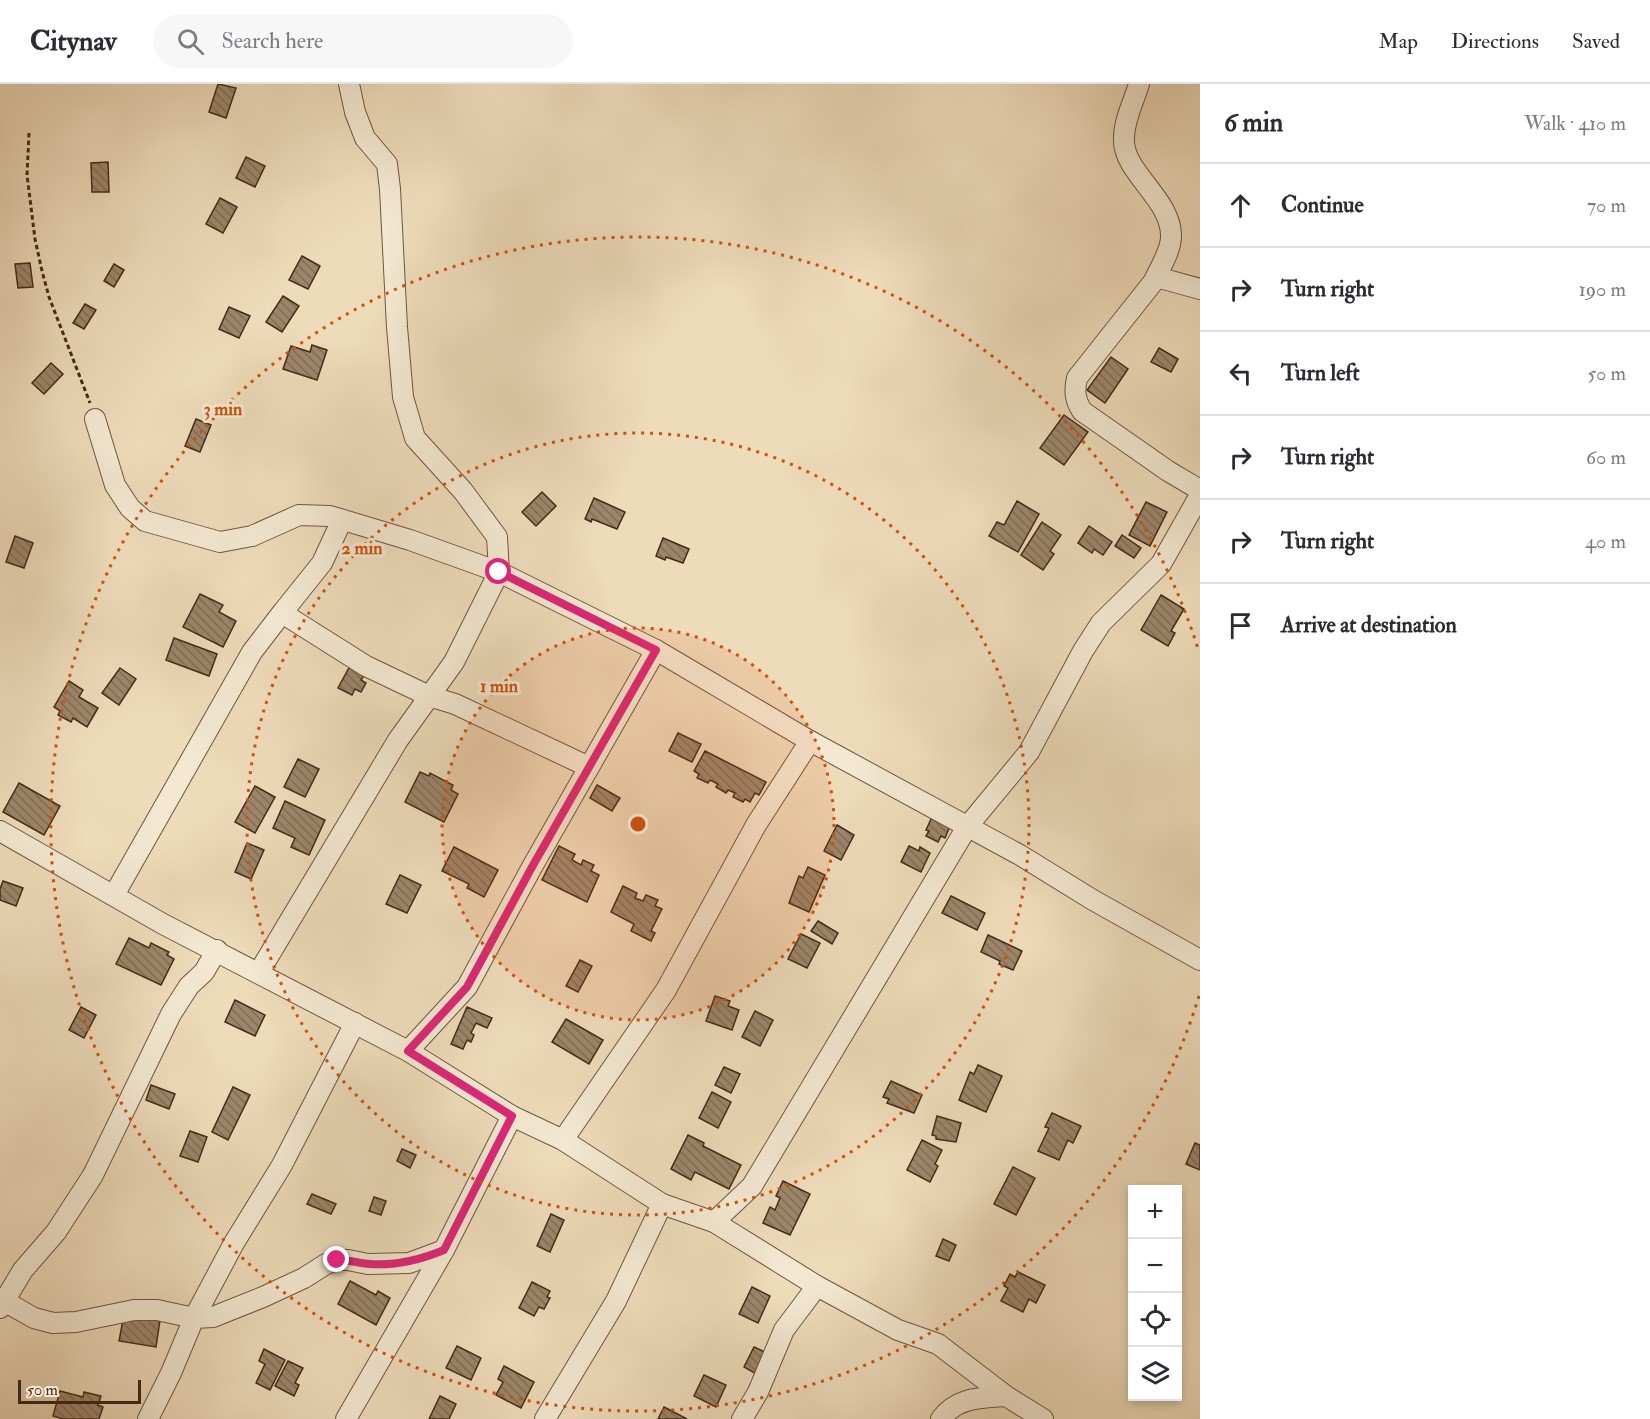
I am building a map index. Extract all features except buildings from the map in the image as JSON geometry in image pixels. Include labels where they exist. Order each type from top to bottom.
[{"type":"street","points":[[259,972],[399,740],[454,662],[499,572],[497,537],[463,491],[415,438],[403,397],[387,164],[365,138],[355,112],[349,84]]},
{"type":"street","points":[[1139,84],[1127,121],[1125,148],[1128,158],[1162,205],[1169,220],[1171,236],[1167,253],[1154,281],[1077,378],[1076,401],[1082,411],[1168,471],[1200,490]]},
{"type":"street","points":[[1154,281],[1160,278],[1200,289]]},
{"type":"street","points":[[95,419],[115,485],[130,507],[145,521],[220,542],[252,536],[299,515],[330,516],[410,540],[499,572],[656,650],[810,741],[1020,855],[1093,900],[1200,959]]},
{"type":"street","points":[[714,1222],[752,1186],[967,827],[1029,752],[1083,651],[1101,623],[1161,564],[1200,495]]},
{"type":"street","points":[[114,895],[252,652],[321,563],[342,520]]},
{"type":"street","points":[[282,613],[366,666],[589,767]]},
{"type":"street","points":[[408,1051],[467,987],[656,650]]},
{"type":"street","points":[[563,1140],[666,990],[756,825],[810,741]]},
{"type":"street","points":[[0,831],[164,924],[408,1051],[512,1116],[563,1140],[662,1204],[714,1222],[817,1286],[898,1330],[938,1344],[1006,1396],[1043,1419]]},
{"type":"street","points":[[217,950],[204,972],[189,987],[171,1014],[93,1175],[56,1232],[23,1270],[2,1305],[53,1323],[76,1322],[134,1310],[157,1310],[194,1318],[213,1317],[304,1278],[337,1260],[368,1264],[410,1263],[444,1250]]},
{"type":"street","points":[[148,1419],[171,1373],[194,1318],[234,1243],[282,1165],[355,1023]]},
{"type":"street","points":[[346,1419],[444,1250],[512,1116]]},
{"type":"street","points":[[544,1419],[616,1301],[662,1204]]},
{"type":"street","points":[[742,1419],[758,1392],[784,1330],[817,1286]]},
{"type":"street","points":[[941,1419],[949,1408],[959,1402],[1006,1396]]},
{"type":"path","points":[[28,133],[27,175],[35,239],[42,271],[49,297],[95,419]]},
{"type":"route","points":[[337,1260],[387,1265],[410,1263],[444,1250],[512,1116],[408,1051],[467,987],[532,867],[656,650],[499,572]]}]
